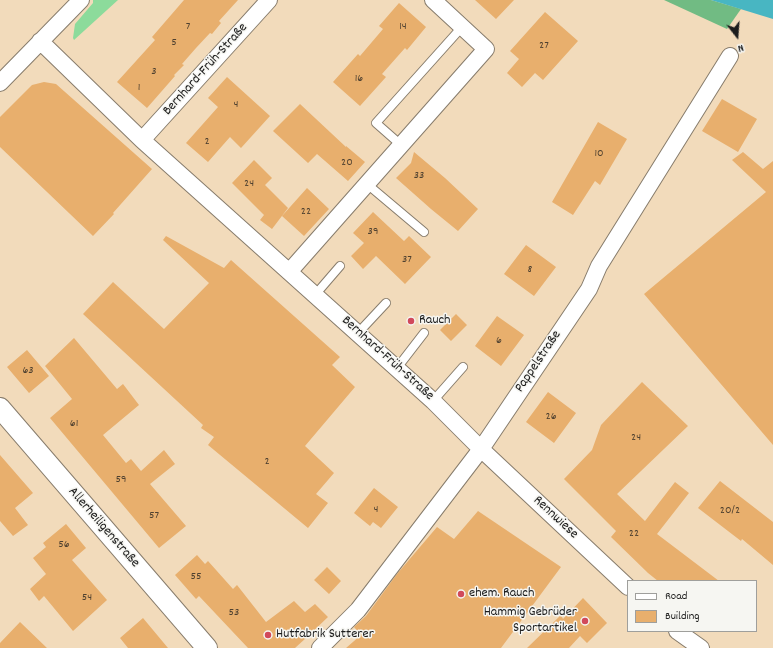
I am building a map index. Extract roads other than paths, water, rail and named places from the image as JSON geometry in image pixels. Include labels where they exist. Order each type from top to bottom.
[{"type":"street","points":[[0,83],[81,0]]},
{"type":"street","name":"Bernhard-Früh-Straße","points":[[142,140],[269,0]]},
{"type":"street","points":[[289,272],[486,49],[433,0]]},
{"type":"street","name":"Bernhard-Früh-Straße","points":[[40,41],[142,140],[433,400],[482,449]]},
{"type":"street","name":"Pappelstraße","points":[[320,648],[358,610],[482,449],[589,289],[600,266],[730,56]]},
{"type":"street","name":"Allerheiligenstraße","points":[[0,408],[207,648]]},
{"type":"street","name":"Rennwiese","points":[[482,449],[627,586]]},
{"type":"street","points":[[678,632],[701,648]]},
{"type":"lane","points":[[401,145],[376,123],[462,27]]},
{"type":"lane","points":[[367,184],[424,232]]},
{"type":"lane","points":[[314,295],[340,266]]},
{"type":"lane","points":[[358,333],[386,302]]},
{"type":"lane","points":[[397,368],[424,333]]},
{"type":"lane","points":[[433,400],[463,367]]},
{"type":"water","points":[[711,0],[773,0],[773,19]]},
{"type":"place","name":"Rauch","points":[[411,321]]},
{"type":"place","name":"ehem. Rauch","points":[[461,594]]},
{"type":"place","name":"Hammig Gebrüder Sportartikel","points":[[585,621]]},
{"type":"place","name":"Hutfabrik Sutterer","points":[[268,635]]}]
